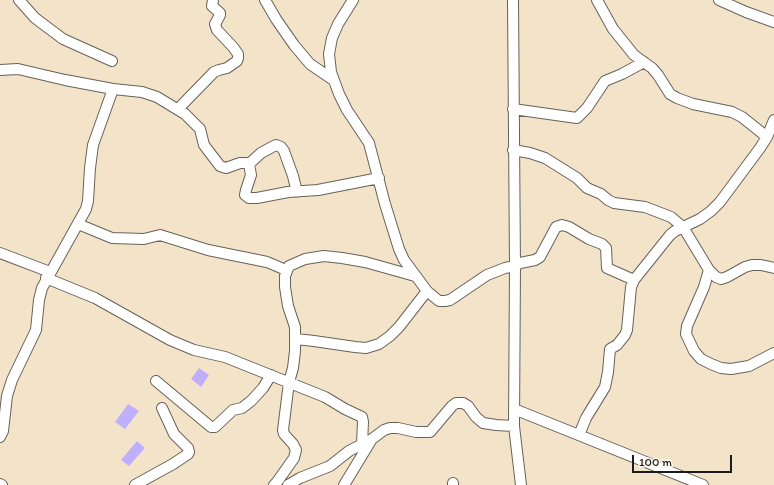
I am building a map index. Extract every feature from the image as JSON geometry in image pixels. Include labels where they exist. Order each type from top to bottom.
[{"type":"street","points":[[19,0],[35,18],[63,39],[112,61]]},
{"type":"street","points":[[178,108],[211,75],[216,71],[230,66],[237,61],[238,58],[238,54],[233,47],[217,30],[215,24],[220,13],[212,6],[213,0]]},
{"type":"street","points":[[265,0],[294,45],[310,64],[332,79]]},
{"type":"street","points":[[353,0],[338,24],[332,38],[329,54],[330,72],[348,110],[369,142],[385,204],[399,249],[404,260],[427,291],[439,301],[450,300],[487,275],[520,263],[535,260],[540,257],[556,227],[562,225],[602,244],[606,248],[607,268],[634,280]]},
{"type":"street","points":[[512,0],[515,266],[514,426],[521,485]]},
{"type":"street","points":[[597,0],[612,29],[634,55],[658,75],[670,94],[693,104],[732,112],[742,117],[766,137]]},
{"type":"street","points":[[719,0],[774,22]]},
{"type":"street","points":[[513,109],[577,118],[587,108],[605,81],[644,62]]},
{"type":"street","points":[[0,70],[18,69],[113,89],[142,92],[157,97],[178,108],[200,129],[204,144],[220,166],[226,168],[240,163],[249,164]]},
{"type":"street","points":[[0,437],[3,431],[7,396],[12,380],[36,330],[39,300],[42,288],[86,209],[93,146],[113,89]]},
{"type":"street","points":[[579,435],[586,418],[605,387],[610,349],[617,345],[625,336],[627,330],[631,287],[634,280],[670,235],[700,219],[711,211],[734,183],[766,137],[774,120]]},
{"type":"street","points":[[249,164],[261,153],[272,147],[276,145],[281,147],[284,151],[293,176],[297,192]]},
{"type":"street","points":[[513,150],[530,153],[545,158],[577,178],[587,188],[601,194],[608,200],[619,204],[638,206],[671,217],[683,227],[709,270],[716,277],[721,279],[734,274],[745,266],[761,265],[774,268]]},
{"type":"street","points":[[249,164],[251,175],[246,190],[247,198],[257,198],[278,193],[318,190],[379,178]]},
{"type":"street","points":[[78,224],[112,238],[144,239],[160,236],[201,249],[267,262],[286,270]]},
{"type":"street","points":[[0,253],[95,298],[170,340],[194,350],[225,357],[315,392],[362,417],[362,444]]},
{"type":"street","points":[[277,484],[296,454],[293,444],[286,438],[283,430],[288,382],[293,368],[296,339],[295,327],[288,306],[285,287],[286,270],[295,262],[324,256],[365,262],[415,276]]},
{"type":"street","points":[[709,270],[704,287],[686,330],[688,341],[694,351],[701,359],[711,364],[721,368],[731,369],[749,366],[774,353]]},
{"type":"street","points":[[296,339],[366,348],[379,344],[400,327],[427,291]]},
{"type":"street","points":[[156,381],[211,427],[215,427],[233,410],[242,408],[251,401],[263,388],[271,375]]},
{"type":"street","points":[[288,485],[300,478],[330,466],[349,451],[372,439],[384,430],[398,428],[416,432],[430,432],[456,403],[468,406],[476,417],[483,423],[514,426]]},
{"type":"street","points":[[135,485],[189,452],[188,448],[174,434],[162,408]]},
{"type":"street","points":[[514,409],[702,485]]},
{"type":"street","points":[[344,485],[372,439]]},
{"type":"building","points":[[199,368],[209,375],[201,387],[191,379]]},
{"type":"building","points":[[128,404],[139,411],[125,429],[115,422]]},
{"type":"building","points":[[137,441],[145,448],[129,466],[121,460]]}]
